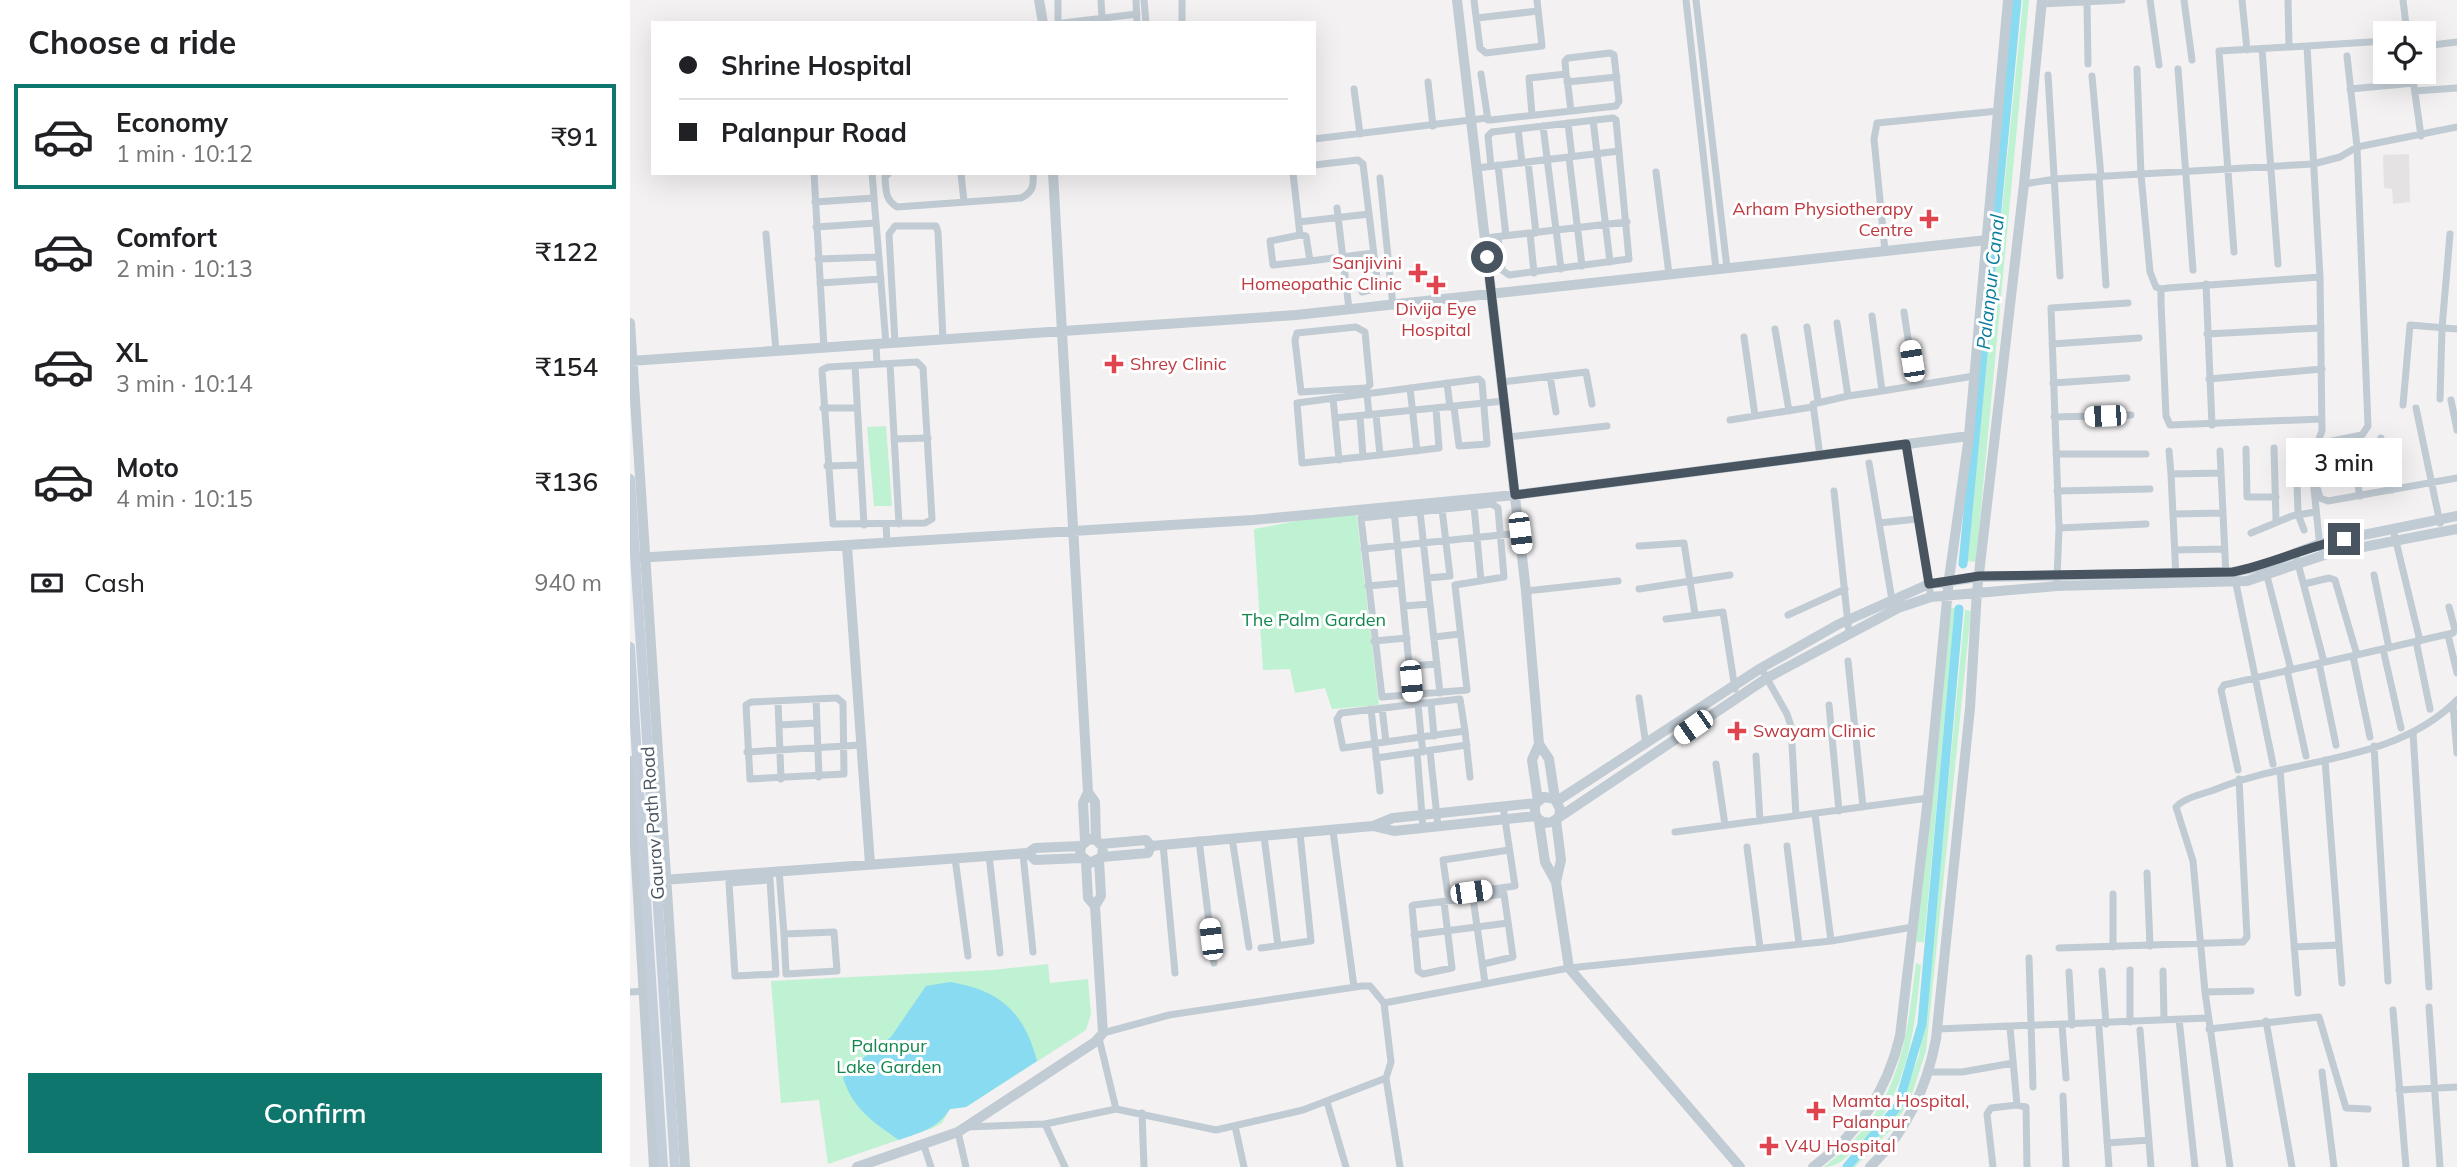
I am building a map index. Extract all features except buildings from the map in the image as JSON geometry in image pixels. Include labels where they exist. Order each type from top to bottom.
[{"type":"main road","name":"Gaurav Path Road","points":[[630,480],[640,557],[647,991],[663,1167]]},
{"type":"main road","name":"Gaurav Path Road","points":[[630,648],[632,724],[675,1167]]},
{"type":"street","points":[[1039,0],[1043,21]]},
{"type":"street","points":[[1058,0],[1061,21]]},
{"type":"street","points":[[1101,0],[1102,18]]},
{"type":"street","points":[[1136,0],[1137,21]]},
{"type":"street","points":[[1144,0],[1146,21]]},
{"type":"street","points":[[1182,0],[1182,21]]},
{"type":"street","points":[[1537,0],[1543,43],[1539,47],[1483,52],[1474,1],[1457,2],[1527,591],[1539,744],[1532,760],[1545,862],[1556,882],[1569,968],[1740,1167]]},
{"type":"street","points":[[1686,0],[1706,173],[1722,268]]},
{"type":"street","points":[[1696,0],[1716,172],[1722,268]]},
{"type":"street","points":[[1813,1167],[1853,1132],[1874,1105],[1884,1085],[1900,1036],[1928,798],[1947,593],[1969,436],[2008,0]]},
{"type":"street","points":[[1870,1167],[1905,1124],[1928,1072],[1937,1029],[1970,708],[1977,591],[2024,184],[2041,2],[2087,3],[2122,0]]},
{"type":"street","points":[[2150,0],[2159,65]]},
{"type":"street","points":[[2184,0],[2192,61]]},
{"type":"street","points":[[2242,0],[2247,50]]},
{"type":"street","points":[[2288,0],[2289,47]]},
{"type":"street","points":[[2404,0],[2406,21]]},
{"type":"street","points":[[2087,3],[2088,64]]},
{"type":"street","points":[[1476,18],[1538,11]]},
{"type":"street","points":[[1077,21],[1137,14]]},
{"type":"street","points":[[2234,251],[2220,51],[2373,42]]},
{"type":"street","points":[[2436,45],[2457,42]]},
{"type":"street","points":[[2307,46],[2320,277],[2322,369],[2322,431],[2311,459],[2321,556]]},
{"type":"street","points":[[1692,49],[1702,48]]},
{"type":"street","points":[[2262,49],[2273,165],[2278,264]]},
{"type":"street","points":[[1316,139],[1487,118],[1532,115],[1571,111],[1618,105],[1614,55],[1610,53],[1565,59],[1571,111]]},
{"type":"street","points":[[2317,444],[2362,435],[2368,426],[2357,147],[2347,56]]},
{"type":"street","points":[[2137,69],[2141,175],[2150,272],[2156,287],[2161,289],[2320,277]]},
{"type":"street","points":[[2178,69],[2193,270]]},
{"type":"street","points":[[1481,74],[1487,118]]},
{"type":"street","points":[[2048,75],[2060,276]]},
{"type":"street","points":[[2092,76],[2106,285]]},
{"type":"street","points":[[1532,115],[1528,79],[1616,77]]},
{"type":"street","points":[[1429,82],[1433,126]]},
{"type":"street","points":[[2414,84],[2421,135]]},
{"type":"street","points":[[2350,89],[2457,88]]},
{"type":"street","points":[[1354,89],[1360,134]]},
{"type":"street","points":[[1885,251],[1874,139],[1877,123],[1998,111]]},
{"type":"street","points":[[1615,118],[1629,259],[1505,274],[1488,134],[1568,123],[1615,118]]},
{"type":"street","points":[[1594,120],[1609,262]]},
{"type":"street","points":[[1700,123],[1710,122]]},
{"type":"street","points":[[1568,123],[1583,266]]},
{"type":"street","points":[[1543,126],[1561,269]]},
{"type":"street","points":[[2024,184],[2055,178],[2313,164],[2340,157],[2357,147],[2457,127]]},
{"type":"street","points":[[1518,129],[1525,162],[1533,233],[1534,272]]},
{"type":"street","points":[[1477,168],[1619,151]]},
{"type":"street","points":[[1316,165],[1361,160],[1378,288],[1362,292]]},
{"type":"street","points":[[1656,172],[1669,274]]},
{"type":"street","points":[[1706,173],[1716,172]]},
{"type":"street","points":[[814,175],[824,348]]},
{"type":"street","points":[[872,175],[881,279],[882,344]]},
{"type":"street","points":[[887,175],[886,194],[890,203],[897,206],[1021,198],[1029,194],[1034,186],[1033,175]]},
{"type":"street","points":[[961,175],[964,202]]},
{"type":"street","points":[[1053,175],[1088,792],[1083,803],[1083,843],[1088,898],[1095,906]]},
{"type":"street","points":[[1293,175],[1300,235]]},
{"type":"street","points":[[1380,178],[1393,306]]},
{"type":"street","points":[[815,202],[874,198]]},
{"type":"street","points":[[1337,208],[1349,309]]},
{"type":"street","points":[[1299,222],[1369,214]]},
{"type":"street","points":[[1485,238],[1627,222]]},
{"type":"street","points":[[816,227],[876,223]]},
{"type":"street","points":[[875,364],[882,344],[889,234],[895,226],[936,226],[943,340]]},
{"type":"street","points":[[766,234],[776,351]]},
{"type":"street","points":[[2440,399],[2442,328],[2450,234]]},
{"type":"street","points":[[1310,261],[1306,236],[1270,240],[1273,265],[1310,261],[1373,253]]},
{"type":"street","points":[[631,361],[1296,315],[1987,240]]},
{"type":"street","points":[[818,259],[878,257]]},
{"type":"street","points":[[820,283],[881,279]]},
{"type":"street","points":[[2206,284],[2211,425]]},
{"type":"street","points":[[2161,289],[2167,421],[2175,426],[2322,419]]},
{"type":"street","points":[[2057,586],[2059,528],[2053,306],[2128,303]]},
{"type":"street","points":[[1904,312],[1915,385]]},
{"type":"street","points":[[1296,315],[1298,333],[1295,340],[1301,392],[1366,388],[1370,385],[1363,329],[1356,327],[1298,333]]},
{"type":"street","points":[[1872,316],[1882,391]]},
{"type":"street","points":[[630,323],[640,557],[1394,510],[1969,436]]},
{"type":"street","points":[[1837,323],[1848,396]]},
{"type":"street","points":[[2403,405],[2410,325],[2457,329]]},
{"type":"street","points":[[1807,327],[1820,456]]},
{"type":"street","points":[[2207,334],[2321,328]]},
{"type":"street","points":[[1775,329],[1789,411]]},
{"type":"street","points":[[1744,337],[1755,416]]},
{"type":"street","points":[[2052,344],[2139,338]]},
{"type":"street","points":[[890,364],[899,524]]},
{"type":"street","points":[[890,364],[922,364],[933,516],[925,523],[839,526],[831,522],[822,370],[890,364]]},
{"type":"street","points":[[855,366],[864,525]]},
{"type":"street","points":[[2209,379],[2322,369]]},
{"type":"street","points":[[1502,382],[1586,372],[1592,404]]},
{"type":"street","points":[[1550,376],[1556,412]]},
{"type":"street","points":[[1730,419],[1789,411],[1848,396],[1974,376]]},
{"type":"street","points":[[2053,383],[2127,378]]},
{"type":"street","points":[[1436,409],[1440,446],[1304,464],[1300,461],[1297,403],[1447,383],[1480,379],[1488,441],[1486,445],[1460,446],[1447,383]]},
{"type":"street","points":[[1410,388],[1418,451]]},
{"type":"street","points":[[1367,394],[1380,455]]},
{"type":"street","points":[[1333,398],[1339,460]]},
{"type":"street","points":[[2451,400],[2457,430]]},
{"type":"street","points":[[1335,418],[1504,401]]},
{"type":"street","points":[[823,408],[857,408]]},
{"type":"street","points":[[2416,408],[2441,532]]},
{"type":"street","points":[[2054,417],[2131,415]]},
{"type":"street","points":[[1360,416],[1363,457]]},
{"type":"street","points":[[1508,437],[1607,426]]},
{"type":"street","points":[[894,439],[928,438]]},
{"type":"street","points":[[2381,438],[2392,491]]},
{"type":"street","points":[[1906,444],[1931,597]]},
{"type":"street","points":[[2350,446],[2360,496]]},
{"type":"street","points":[[2274,448],[2276,521]]},
{"type":"street","points":[[2297,448],[2298,514],[2304,530]]},
{"type":"street","points":[[2246,449],[2247,496],[2276,497]]},
{"type":"street","points":[[2169,451],[2176,584]]},
{"type":"street","points":[[2220,451],[2224,549],[2273,764]]},
{"type":"street","points":[[2056,454],[2146,454]]},
{"type":"street","points":[[1869,463],[1892,600]]},
{"type":"street","points":[[827,466],[860,465]]},
{"type":"street","points":[[2316,468],[2322,500],[2392,491],[2457,478]]},
{"type":"street","points":[[2171,474],[2221,474]]},
{"type":"street","points":[[2057,491],[2150,489]]},
{"type":"street","points":[[1834,491],[1849,633]]},
{"type":"street","points":[[1442,509],[1450,576],[1455,584],[1467,690],[1385,698],[1381,695],[1374,641],[1362,518],[1394,510],[1420,511],[1474,506],[1497,505],[1504,578],[1455,584]]},
{"type":"street","points":[[1474,506],[1480,581]]},
{"type":"street","points":[[1394,510],[1412,695]]},
{"type":"street","points":[[1420,511],[1440,693]]},
{"type":"street","points":[[2251,533],[2276,521],[2315,512]]},
{"type":"street","points":[[2173,514],[2223,513]]},
{"type":"street","points":[[1373,826],[1394,831],[1504,818],[1538,818],[1548,823],[1641,764],[1734,684],[1761,668],[1849,633],[1898,608],[1931,597],[1947,593],[2057,586],[2176,584],[2230,577],[2267,576],[2319,544],[2457,516]]},
{"type":"street","points":[[1879,523],[1917,519]]},
{"type":"street","points":[[883,524],[884,543]]},
{"type":"street","points":[[2059,528],[2147,524]]},
{"type":"street","points":[[2393,529],[2430,709]]},
{"type":"street","points":[[1151,846],[1333,831],[1373,826],[1392,818],[1503,807],[1537,802],[1544,797],[1556,800],[1646,745],[1736,698],[1848,620],[1929,584],[1949,579],[2176,571],[2230,577],[2297,557],[2321,556],[2457,529]]},
{"type":"street","points":[[1364,549],[1520,533]]},
{"type":"street","points":[[1639,546],[1684,543],[1695,614]]},
{"type":"street","points":[[847,545],[870,864]]},
{"type":"street","points":[[2175,550],[2224,549]]},
{"type":"street","points":[[2297,557],[2322,663],[2336,746]]},
{"type":"street","points":[[2102,573],[2102,584]]},
{"type":"street","points":[[1639,589],[1730,575]]},
{"type":"street","points":[[2374,575],[2401,728]]},
{"type":"street","points":[[1428,579],[1450,576]]},
{"type":"street","points":[[2267,576],[2306,756]]},
{"type":"street","points":[[2304,584],[2329,578],[2335,580],[2355,655],[2370,737]]},
{"type":"street","points":[[1527,591],[1618,581]]},
{"type":"street","points":[[1368,586],[1401,583]]},
{"type":"street","points":[[1788,615],[1845,589]]},
{"type":"street","points":[[1404,606],[1430,604]]},
{"type":"street","points":[[2059,948],[2238,944],[2247,937],[2239,775],[2222,687],[2448,635],[2455,630],[2449,607]]},
{"type":"street","points":[[1666,619],[1723,612],[1736,698]]},
{"type":"street","points":[[1434,637],[1460,634]]},
{"type":"street","points":[[2448,635],[2457,673]]},
{"type":"street","points":[[1374,641],[1407,638]]},
{"type":"street","points":[[1848,661],[1863,807]]},
{"type":"street","points":[[1410,666],[1437,664]]},
{"type":"street","points":[[1761,668],[1791,726],[1796,816]]},
{"type":"street","points":[[1639,698],[1646,745]]},
{"type":"street","points":[[816,699],[819,777]]},
{"type":"street","points":[[1465,731],[1343,748],[1337,719],[1341,713],[1461,699],[1467,745],[1470,777]]},
{"type":"street","points":[[842,700],[844,774],[750,779],[746,705],[778,701],[842,700]]},
{"type":"street","points":[[778,701],[781,779]]},
{"type":"street","points":[[2230,1167],[2209,1028],[2193,861],[2176,807],[2239,775],[2280,770],[2325,760],[2413,733],[2455,702]]},
{"type":"street","points":[[2455,702],[2457,753]]},
{"type":"street","points":[[1431,703],[1434,736]]},
{"type":"street","points":[[1418,704],[1423,752],[1433,781],[1438,827]]},
{"type":"street","points":[[1829,705],[1839,811]]},
{"type":"street","points":[[1382,708],[1386,742]]},
{"type":"street","points":[[1371,709],[1380,791]]},
{"type":"street","points":[[779,724],[817,723]]},
{"type":"street","points":[[2413,733],[2429,986]]},
{"type":"street","points":[[1539,744],[1549,759],[1560,809],[1557,818],[1561,860],[1556,882]]},
{"type":"street","points":[[747,752],[861,745]]},
{"type":"street","points":[[1376,758],[1467,745]]},
{"type":"street","points":[[2374,747],[2388,981]]},
{"type":"street","points":[[1423,752],[1420,783],[1423,828]]},
{"type":"street","points":[[1636,753],[1641,764]]},
{"type":"street","points":[[1756,756],[1760,821]]},
{"type":"street","points":[[2325,760],[2342,983]]},
{"type":"street","points":[[630,761],[685,1167]]},
{"type":"street","points":[[1716,764],[1725,825]]},
{"type":"street","points":[[2280,770],[2298,993]]},
{"type":"street","points":[[1420,783],[1433,781]]},
{"type":"street","points":[[1088,792],[1095,802],[1101,858],[1101,896],[1095,906],[1101,1035],[1116,1109]]},
{"type":"street","points":[[1675,832],[1928,798]]},
{"type":"street","points":[[1503,807],[1515,886],[1448,895],[1444,860],[1509,850]]},
{"type":"street","points":[[1815,814],[1831,941]]},
{"type":"street","points":[[1333,831],[1354,987]]},
{"type":"street","points":[[1261,948],[1311,941],[1300,833]]},
{"type":"street","points":[[1264,836],[1278,946]]},
{"type":"street","points":[[1232,838],[1249,947]]},
{"type":"street","points":[[647,877],[773,874],[870,864],[1026,854],[1035,848],[1099,842],[1146,840],[1151,846]]},
{"type":"street","points":[[1199,840],[1214,963]]},
{"type":"street","points":[[1163,844],[1175,973]]},
{"type":"street","points":[[1026,854],[1035,860],[1084,860],[1148,853],[1151,846]]},
{"type":"street","points":[[1787,846],[1799,944]]},
{"type":"street","points":[[1747,847],[1760,948]]},
{"type":"street","points":[[1026,854],[1033,951]]},
{"type":"street","points":[[989,855],[1000,953]]},
{"type":"street","points":[[955,858],[968,956]]},
{"type":"street","points":[[2147,873],[2150,946]]},
{"type":"street","points":[[773,874],[776,974],[735,976],[729,883],[773,874]]},
{"type":"street","points":[[773,874],[783,934],[786,974],[837,971],[834,932],[783,934]]},
{"type":"street","points":[[2113,894],[2113,947]]},
{"type":"street","points":[[1444,902],[1452,966],[1448,971],[1419,973],[1412,906],[1473,898],[1504,895],[1512,959],[1483,964]]},
{"type":"street","points":[[1473,898],[1485,983]]},
{"type":"street","points":[[1414,935],[1508,923]]},
{"type":"street","points":[[1384,1003],[1569,968],[1831,941],[1913,928]]},
{"type":"street","points":[[2294,947],[2339,945]]},
{"type":"street","points":[[2028,958],[2033,1087]]},
{"type":"street","points":[[2130,970],[2130,1022]]},
{"type":"street","points":[[2102,971],[2109,1167]]},
{"type":"street","points":[[2163,971],[2164,1020]]},
{"type":"street","points":[[2069,972],[2072,1025]]},
{"type":"street","points":[[858,1167],[924,1146],[963,1130],[1101,1035],[1169,1015],[1370,986],[1384,1003],[1391,1062],[1386,1078],[1400,1167]]},
{"type":"street","points":[[630,992],[647,991],[654,1167]]},
{"type":"street","points":[[2205,992],[2251,991]]},
{"type":"street","points":[[2429,1007],[2440,1167]]},
{"type":"street","points":[[2393,1010],[2406,1167]]},
{"type":"street","points":[[1937,1029],[2102,1026],[2208,1017]]},
{"type":"street","points":[[2209,1028],[2319,1017],[2345,1105],[2350,1110],[2368,1109]]},
{"type":"street","points":[[2179,1019],[2196,1167]]},
{"type":"street","points":[[2266,1021],[2292,1167]]},
{"type":"street","points":[[2062,1025],[2066,1078]]},
{"type":"street","points":[[2010,1027],[2017,1105]]},
{"type":"street","points":[[2140,1030],[2151,1167]]},
{"type":"street","points":[[1928,1072],[1962,1072],[2013,1063]]},
{"type":"street","points":[[2322,1072],[2334,1167]]},
{"type":"street","points":[[963,1130],[1045,1124],[1116,1109],[1207,1130],[1235,1126],[1327,1102],[1386,1078]]},
{"type":"street","points":[[2399,1090],[2457,1087]]},
{"type":"street","points":[[2063,1096],[2066,1167]]},
{"type":"street","points":[[1327,1102],[1346,1167]]},
{"type":"street","points":[[1993,1167],[1988,1110],[2017,1105],[2026,1107],[2027,1167]]},
{"type":"street","points":[[1142,1113],[1144,1167]]},
{"type":"street","points":[[1045,1124],[1065,1167]]},
{"type":"street","points":[[1235,1126],[1244,1167]]},
{"type":"street","points":[[963,1130],[966,1167]]},
{"type":"street","points":[[2108,1143],[2149,1140]]},
{"type":"street","points":[[924,1146],[931,1167]]},
{"type":"shaded area","points":[[2409,154],[2410,202],[2393,204],[2392,189],[2384,188],[2383,155]]},
{"type":"green space","points":[[2023,0],[2029,0],[1976,562],[1967,561]]},
{"type":"green space","points":[[886,426],[892,506],[874,506],[867,427]]},
{"type":"green space","name":"The Palm Garden","points":[[1356,510],[1379,705],[1332,709],[1325,688],[1295,693],[1290,669],[1263,670],[1254,529]]},
{"type":"green space","points":[[1950,608],[1955,608],[1924,942],[1916,942]]},
{"type":"green space","points":[[1965,610],[1971,611],[1926,1051],[1912,1094],[1896,1124],[1855,1167],[1851,1167],[1898,1111],[1919,1055],[1929,982]]},
{"type":"green space","points":[[1916,963],[1921,965],[1915,1015],[1905,1064],[1897,1087],[1873,1130],[1841,1161],[1824,1167],[1849,1145],[1868,1123],[1894,1076],[1908,1024]]},
{"type":"green space","name":"Palanpur Lake Garden","points":[[1048,964],[1050,983],[1088,979],[1091,1014],[1086,1030],[966,1107],[950,1109],[942,1123],[933,1128],[828,1164],[819,1100],[781,1103],[771,981],[993,970]]},
{"type":"water","points":[[950,982],[982,991],[1007,1006],[1025,1029],[1037,1061],[966,1107],[950,1109],[940,1121],[928,1129],[899,1140],[872,1121],[858,1106],[843,1078],[850,1068],[891,1037],[926,986]]},
{"type":"waterway","name":"Palanpur Canal","points":[[1963,564],[2017,0]]},
{"type":"waterway","points":[[1847,1167],[1898,1106],[1922,1024],[1959,609]]},
{"type":"place","name":"Arham Physiotherapy Centre","points":[[1929,219]]},
{"type":"place","name":"Sanjivini Homeopathic Clinic","points":[[1418,273]]},
{"type":"place","name":"Divija Eye Hospital","points":[[1436,285]]},
{"type":"place","name":"Shrey Clinic","points":[[1114,364]]},
{"type":"place","name":"Swayam Clinic","points":[[1737,731]]},
{"type":"place","name":"Mamta Hospital, Palanpur","points":[[1816,1111]]},
{"type":"place","name":"V4U Hospital","points":[[1769,1146]]},
{"type":"route","points":[[1487,257],[1515,495],[1906,444],[1929,584],[1979,576],[2233,572],[2263,566],[2295,552],[2344,539]]}]
